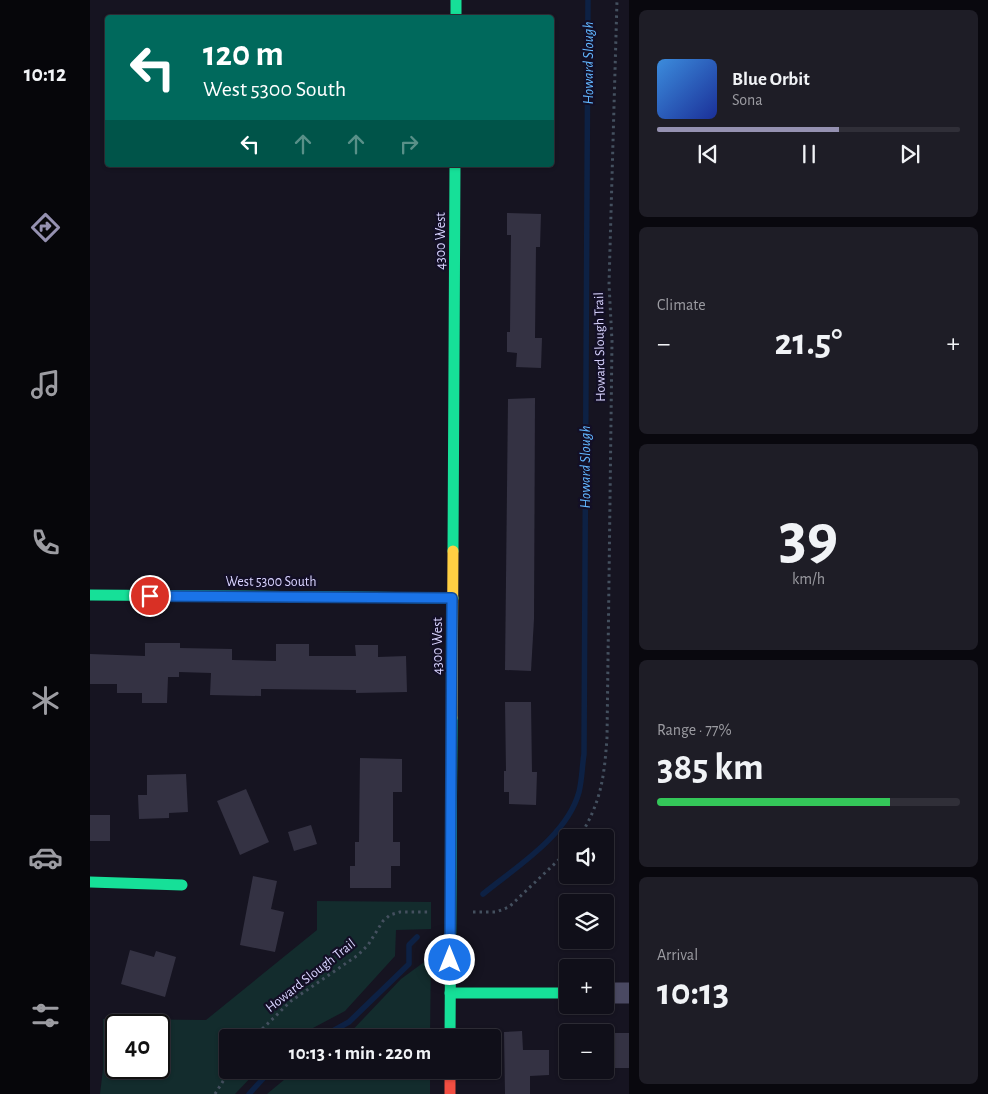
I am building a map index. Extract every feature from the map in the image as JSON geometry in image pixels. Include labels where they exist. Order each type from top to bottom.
[{"type":"street","points":[[456,0],[456,15]]},
{"type":"street","name":"4300 West","points":[[450,1029],[455,167]]},
{"type":"street","name":"West 5300 South","points":[[90,595],[452,598]]},
{"type":"street","points":[[90,882],[182,885]]},
{"type":"street","points":[[450,993],[559,993]]},
{"type":"street","points":[[614,993],[629,993]]},
{"type":"street","points":[[450,1079],[450,1094]]},
{"type":"path","name":"Howard Slough Trail","points":[[584,829],[600,795],[607,738],[612,340],[609,284],[617,0]]},
{"type":"path","points":[[472,912],[496,912],[509,907],[559,860]]},
{"type":"path","name":"Howard Slough Trail","points":[[262,1029],[291,1001],[358,955],[368,945],[383,921],[390,915],[400,912],[432,912]]},
{"type":"path","points":[[215,1094],[224,1079]]},
{"type":"green space","points":[[317,901],[431,902],[431,929],[396,930],[395,956],[345,1011],[311,1029],[219,1029],[219,1079],[249,1079],[235,1094],[100,1094],[103,1069],[103,1019],[105,1019],[105,1079],[170,1079],[170,1020],[206,1020],[317,930]]},
{"type":"green space","points":[[431,957],[430,1029],[354,1029],[401,979]]},
{"type":"green space","points":[[285,1079],[430,1079],[430,1094],[267,1094]]},
{"type":"building","points":[[507,213],[541,214],[540,247],[536,247],[535,338],[542,338],[541,368],[516,367],[517,353],[507,352],[507,332],[510,332],[511,235],[507,235]]},
{"type":"building","points":[[535,398],[534,619],[531,671],[505,670],[508,399]]},
{"type":"building","points":[[145,643],[180,643],[180,648],[232,649],[232,660],[276,661],[276,644],[309,644],[309,656],[356,656],[355,645],[378,645],[378,657],[406,656],[407,692],[356,693],[356,690],[261,689],[261,696],[210,695],[211,673],[179,672],[179,677],[168,677],[167,703],[142,703],[142,693],[117,693],[117,684],[90,684],[90,654],[145,656]]},
{"type":"building","points":[[505,702],[531,702],[532,772],[537,772],[536,805],[509,804],[509,792],[504,792],[504,771],[506,771]]},
{"type":"building","points":[[360,758],[402,759],[402,792],[393,792],[393,842],[400,842],[400,866],[391,866],[391,888],[350,888],[350,866],[355,866],[355,842],[359,842]]},
{"type":"building","points":[[186,774],[188,812],[169,813],[169,818],[139,819],[138,795],[147,795],[147,775]]},
{"type":"building","points":[[246,789],[269,842],[240,855],[217,801]]},
{"type":"building","points":[[90,815],[110,815],[110,841],[90,841]]},
{"type":"building","points":[[311,825],[317,844],[294,851],[288,832]]},
{"type":"building","points":[[253,876],[277,881],[271,909],[284,912],[275,952],[240,945]]},
{"type":"building","points":[[130,950],[154,957],[156,951],[176,957],[165,997],[121,984]]},
{"type":"building","points":[[522,1031],[523,1050],[549,1050],[549,1075],[530,1076],[530,1094],[505,1094],[504,1032]]},
{"type":"building","points":[[614,1033],[629,1033],[629,1068],[614,1068]]},
{"type":"waterway","name":"Howard Slough","points":[[483,894],[539,849],[564,823],[573,808],[579,792],[584,754],[588,0]]},
{"type":"waterway","name":"Howard Slough","points":[[336,1029],[349,1022],[409,964],[409,945],[417,937]]},
{"type":"waterway","name":"Howard Slough","points":[[249,1094],[263,1079]]},
{"type":"traffic: fast","points":[[456,0],[456,15]]},
{"type":"traffic: fast","points":[[453,551],[455,167]]},
{"type":"traffic: fast","points":[[90,595],[453,598]]},
{"type":"traffic: fast","points":[[450,1029],[452,718]]},
{"type":"traffic: fast","points":[[90,882],[182,885]]},
{"type":"traffic: fast","points":[[450,993],[559,993]]},
{"type":"traffic: slow","points":[[452,718],[453,551]]},
{"type":"traffic: jam","points":[[450,1079],[450,1094]]},
{"type":"route","points":[[150,596],[452,598],[450,960]]}]
